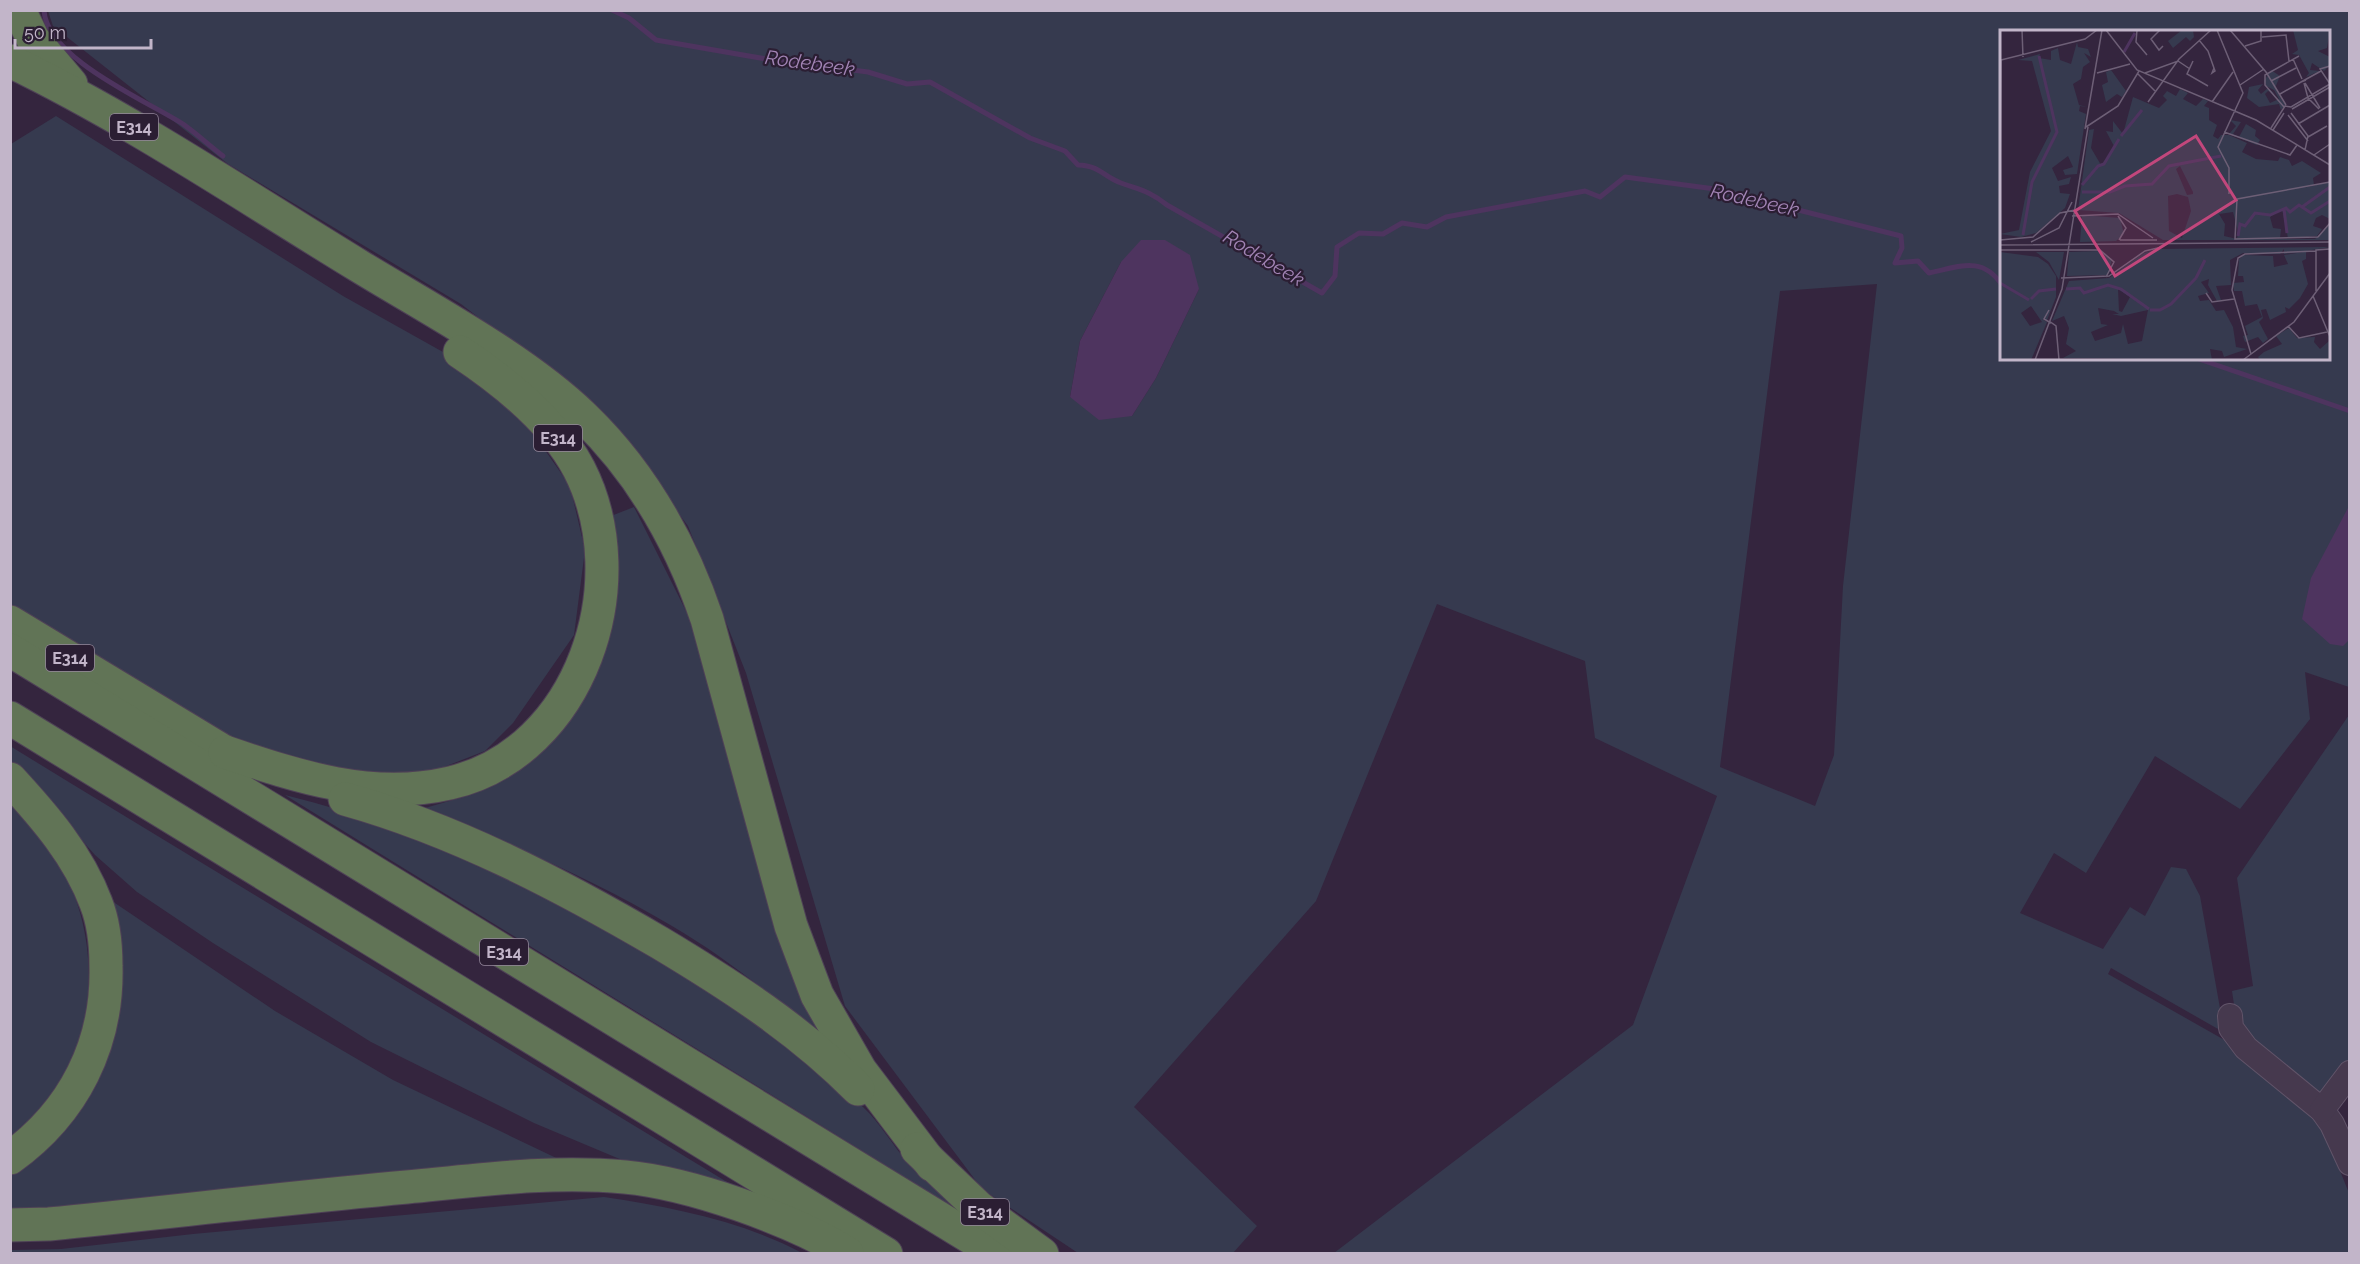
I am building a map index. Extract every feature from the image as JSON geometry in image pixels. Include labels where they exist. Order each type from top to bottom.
[{"type":"highway","name":"E314","points":[[19,10],[26,27],[43,52],[82,96]]},
{"type":"highway","name":"E314","points":[[10,61],[82,96],[466,332],[545,384],[584,417],[623,461],[647,491],[692,575],[707,619],[791,926],[816,995],[860,1070],[932,1165]]},
{"type":"highway","name":"E314","points":[[10,86],[45,99],[466,356],[544,422],[579,470],[592,502],[601,539],[603,561],[599,615],[593,638],[585,661],[554,713],[509,756],[453,783],[406,790],[378,790],[329,783],[225,752]]},
{"type":"highway","name":"E314","points":[[10,622],[269,777],[370,807],[465,842],[616,917],[766,1011],[839,1070],[932,1165],[978,1207],[1042,1254]]},
{"type":"highway","name":"E314","points":[[10,650],[998,1254]]},
{"type":"highway","points":[[10,718],[886,1254]]},
{"type":"highway","points":[[10,779],[49,821],[80,868],[97,904],[104,932],[107,976],[105,1010],[94,1053],[75,1091],[50,1124],[10,1158]]},
{"type":"highway","points":[[10,1225],[49,1224],[527,1175],[623,1176],[660,1182],[748,1208],[826,1240],[849,1254]]},
{"type":"street","points":[[2230,1016],[2231,1028],[2246,1048],[2322,1110],[2332,1124],[2349,1163]]},
{"type":"street","points":[[2322,1110],[2349,1073]]},
{"type":"shaded area","points":[[48,11],[2349,11],[2349,687],[2305,672],[2310,719],[2240,809],[2155,756],[2086,873],[2054,853],[2020,913],[2103,949],[2130,907],[2145,916],[2171,867],[2186,869],[2200,896],[2223,1025],[2218,1029],[2111,968],[2108,974],[2228,1042],[2299,1101],[2325,1134],[2349,1193],[2349,1253],[1334,1253],[1633,1025],[1717,796],[1595,738],[1585,661],[1437,604],[1316,901],[1134,1107],[1257,1226],[1233,1253],[1078,1253],[982,1189],[845,1006],[746,673],[688,526],[606,416],[461,304],[228,164],[53,26]],"holes":[[[1121,262],[1199,289],[1156,378],[1132,416],[1070,397],[1080,341]],[[1877,284],[1843,586],[1834,755],[1815,806],[1720,767],[1780,291]]]},
{"type":"shaded area","points":[[56,116],[343,296],[459,361],[524,420],[570,486],[585,550],[574,635],[513,723],[485,751],[431,772],[401,779],[278,765],[11,610],[11,144]]},
{"type":"shaded area","points":[[1141,240],[1165,240],[1190,255],[1199,289],[1156,378],[1132,416],[1099,420],[1070,397],[1080,341],[1121,262]]},
{"type":"shaded area","points":[[2349,506],[2350,639],[2343,646],[2330,644],[2302,619],[2311,578]]},
{"type":"shaded area","points":[[634,507],[688,615],[788,950],[819,1026],[812,1028],[691,937],[642,909],[550,863],[425,808],[470,795],[506,770],[554,729],[611,516]]},
{"type":"shaded area","points":[[2349,715],[2350,1069],[2323,1100],[2238,1031],[2232,991],[2253,986],[2237,878]]},
{"type":"shaded area","points":[[10,746],[755,1199],[641,1168],[534,1123],[371,1042],[213,943],[137,892],[95,855],[47,801],[11,769]]},
{"type":"shaded area","points":[[285,795],[400,830],[457,853],[568,905],[673,966],[760,1024],[830,1077],[869,1114],[909,1164],[955,1208]]},
{"type":"shaded area","points":[[11,803],[55,856],[73,891],[84,929],[89,967],[87,1006],[78,1043],[62,1078],[40,1110],[11,1137]]},
{"type":"shaded area","points":[[109,899],[275,1011],[393,1080],[571,1165],[11,1216],[10,1172],[73,1107]]},
{"type":"shaded area","points":[[604,1197],[654,1205],[731,1224],[802,1253],[11,1253],[11,1250],[61,1249],[193,1234]]},
{"type":"waterway","points":[[44,10],[49,28],[62,45],[79,61],[183,124],[223,156]]},
{"type":"waterway","name":"Rodebeek","points":[[612,10],[629,18],[656,40],[766,59],[868,72],[907,84],[930,82],[1030,138],[1065,151],[1078,165],[1097,169],[1115,180],[1150,194],[1322,293],[1335,276],[1337,247],[1359,233],[1383,234],[1402,223],[1427,227],[1446,217],[1585,191],[1600,197],[1625,177],[1715,189],[1901,236],[1902,248],[1895,263],[1918,261],[1929,273],[1960,266],[1978,266],[2000,283]]},
{"type":"waterway","name":"Rodebeek","points":[[2202,360],[2350,411]]}]
